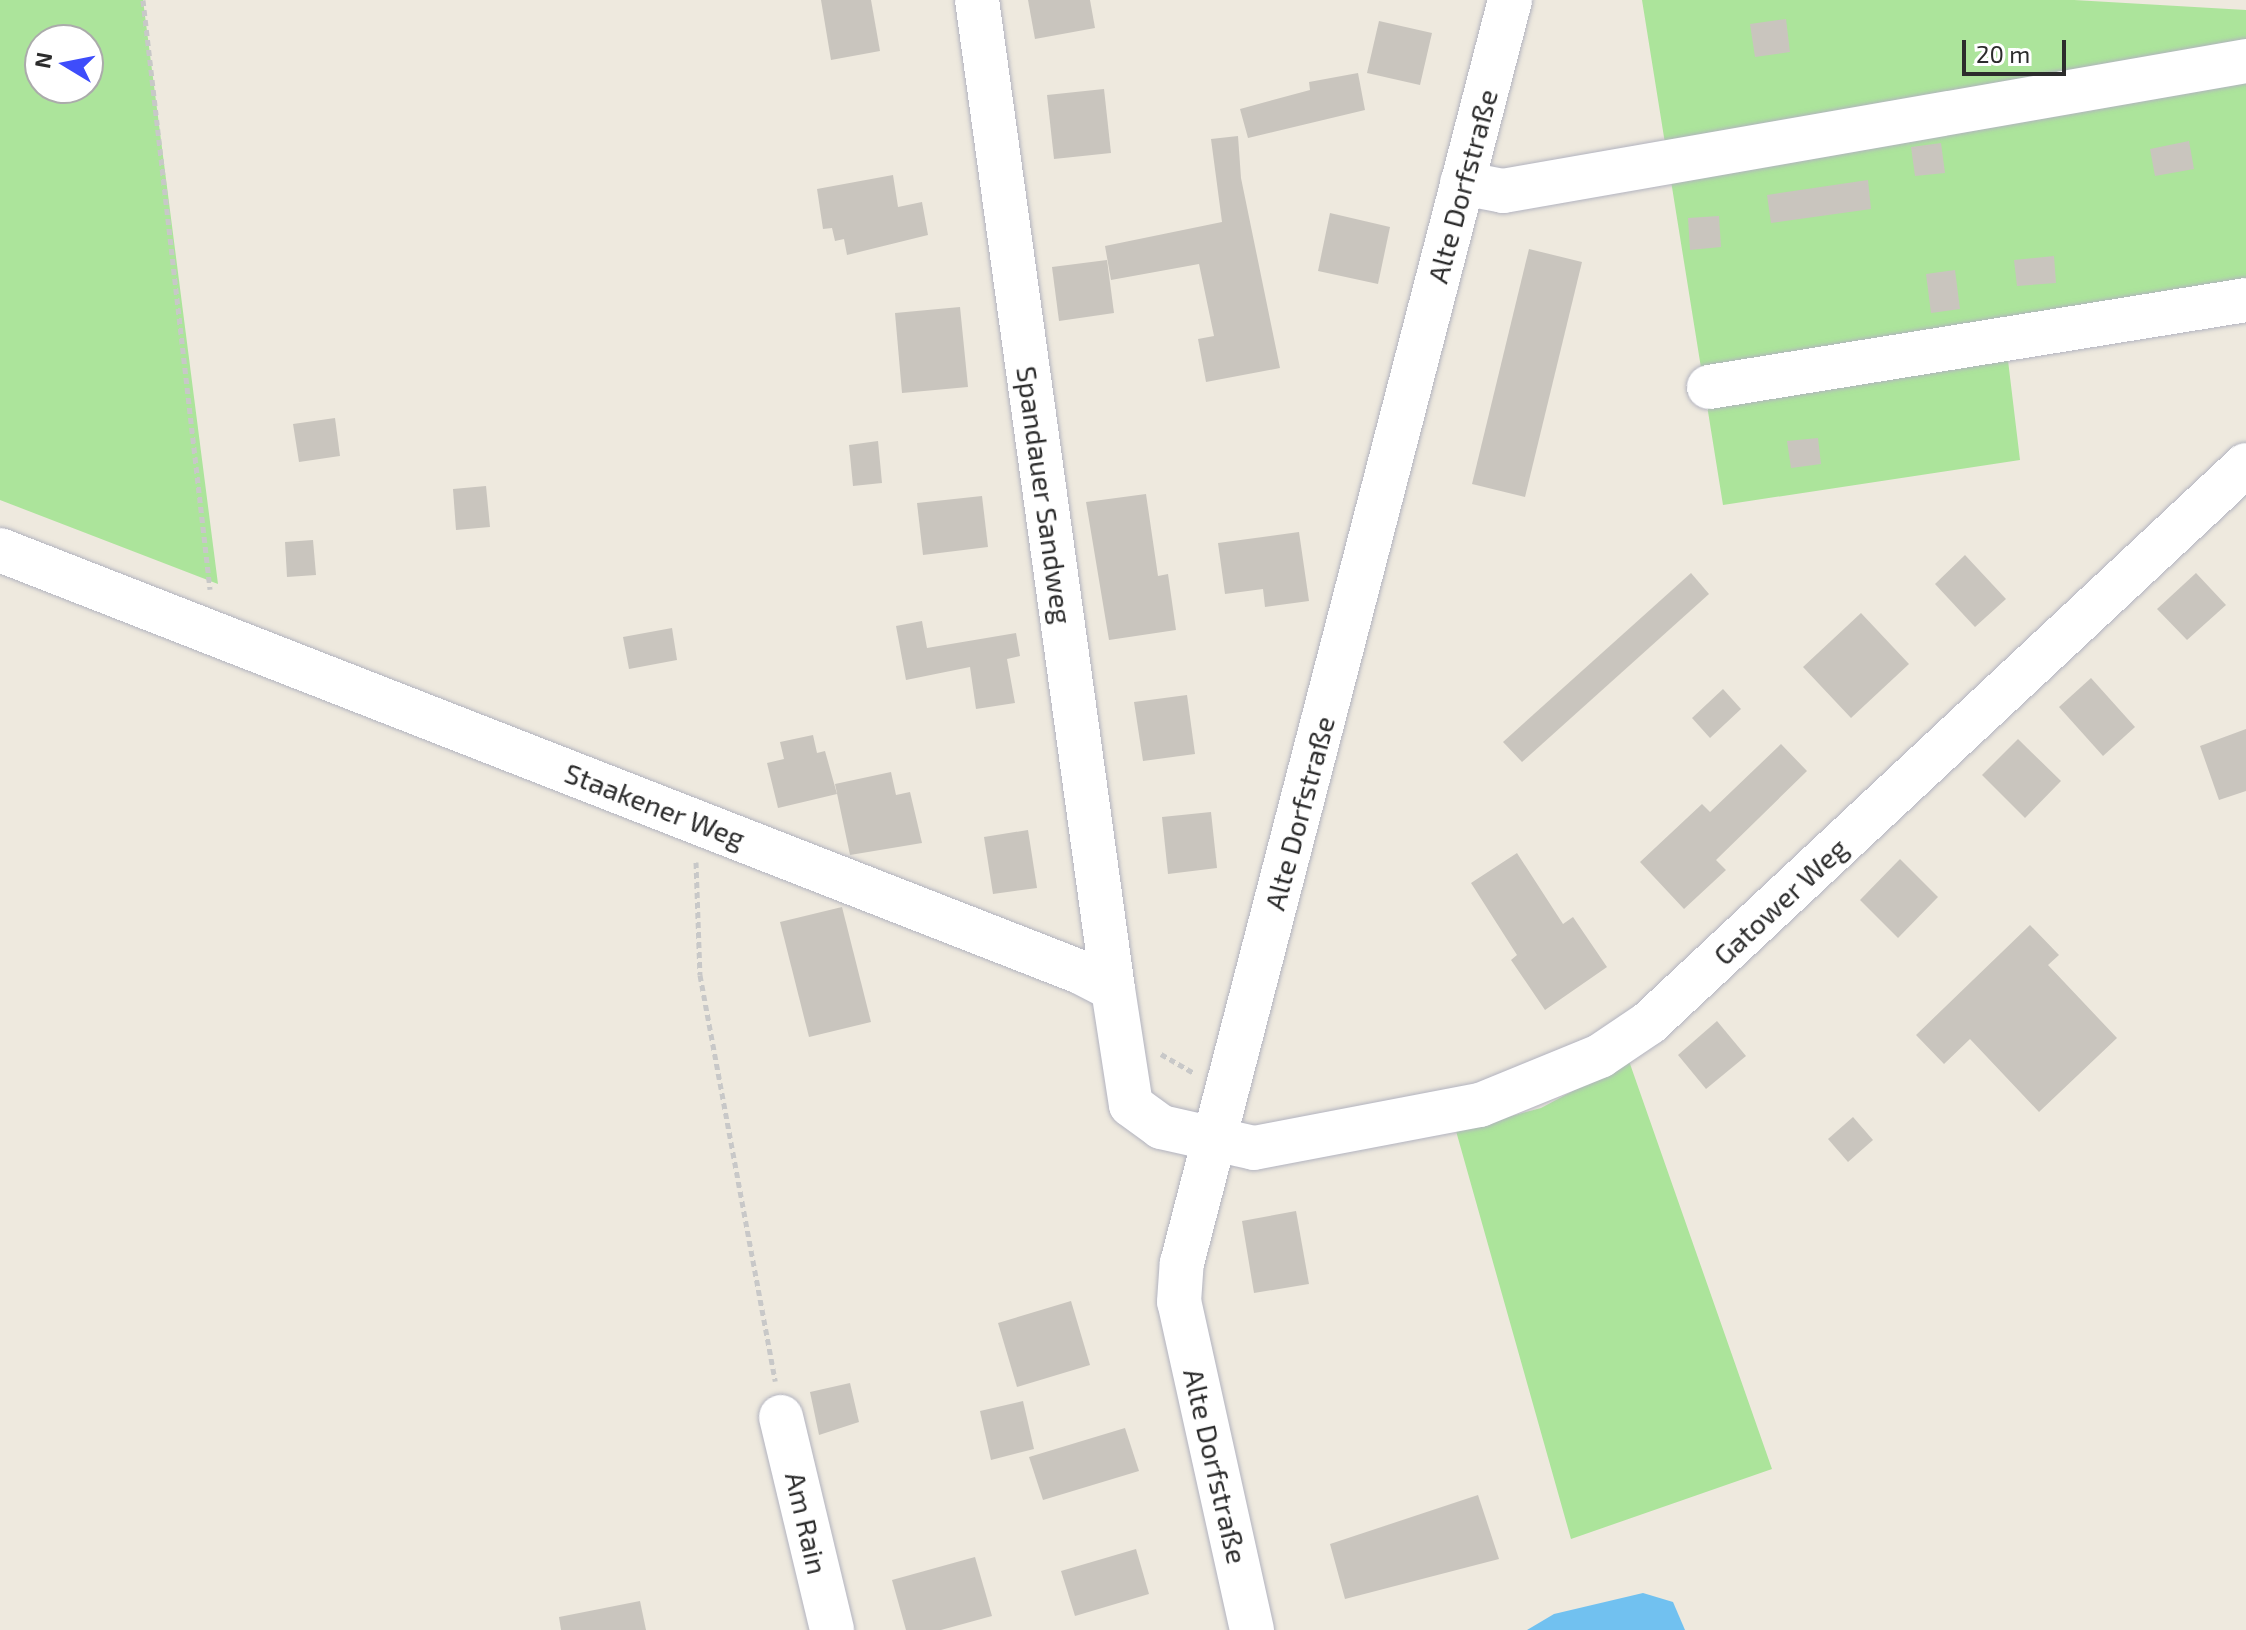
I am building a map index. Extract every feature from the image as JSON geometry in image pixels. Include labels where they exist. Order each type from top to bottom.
[{"type":"street","name":"Spandauer Sandweg","points":[[977,0],[1113,989]]},
{"type":"street","name":"Alte Dorfstraße","points":[[1252,1630],[1179,1302],[1182,1263],[1510,0]]},
{"type":"street","points":[[1462,183],[1503,191],[2246,61]]},
{"type":"street","points":[[1709,387],[2246,300]]},
{"type":"street","name":"Gatower Weg","points":[[1214,1140],[1254,1148],[1480,1105],[1600,1056],[1649,1023],[2246,465]]},
{"type":"street","name":"Staakener Weg","points":[[0,550],[709,825],[1113,989]]},
{"type":"street","points":[[1113,989],[1131,1105],[1161,1127],[1214,1140]]},
{"type":"street","name":"Am Rain","points":[[781,1417],[832,1630]]},
{"type":"path","points":[[143,0],[220,637]]},
{"type":"path","points":[[709,825],[693,870],[700,975],[781,1417]]},
{"type":"path","points":[[1122,1045],[1137,1040],[1199,1076]]},
{"type":"green space","points":[[0,0],[143,0],[218,584],[0,500]]},
{"type":"green space","points":[[1642,0],[2074,0],[2246,10],[2246,320],[2007,352],[2020,460],[1723,505]]},
{"type":"green space","points":[[1629,1061],[1772,1469],[1571,1539],[1456,1131],[1541,1108]]},
{"type":"water","points":[[1643,1593],[1673,1602],[1685,1630],[1527,1630],[1554,1614]]},
{"type":"building","points":[[821,0],[871,0],[880,51],[831,60]]},
{"type":"building","points":[[1028,0],[1090,0],[1095,28],[1035,39]]},
{"type":"building","points":[[1786,19],[1790,52],[1755,57],[1750,24]]},
{"type":"building","points":[[1379,21],[1432,33],[1420,85],[1367,73]]},
{"type":"building","points":[[1358,73],[1365,110],[1248,138],[1240,109],[1310,90],[1309,82]]},
{"type":"building","points":[[1104,89],[1111,153],[1054,159],[1047,95]]},
{"type":"building","points":[[1238,136],[1241,178],[1280,368],[1206,382],[1198,339],[1214,336],[1199,264],[1111,280],[1105,246],[1222,222],[1211,139]]},
{"type":"building","points":[[2189,141],[2194,169],[2155,176],[2150,149]]},
{"type":"building","points":[[1941,143],[1945,173],[1915,176],[1911,147]]},
{"type":"building","points":[[893,175],[898,207],[922,202],[928,235],[847,255],[844,239],[835,241],[832,228],[823,229],[817,189]]},
{"type":"building","points":[[1868,180],[1871,209],[1771,223],[1767,195]]},
{"type":"building","points":[[1330,213],[1390,227],[1378,284],[1318,271]]},
{"type":"building","points":[[1719,216],[1721,247],[1690,250],[1688,218]]},
{"type":"building","points":[[1529,249],[1582,262],[1525,497],[1472,484]]},
{"type":"building","points":[[2054,256],[2056,283],[2017,286],[2014,260]]},
{"type":"building","points":[[1107,260],[1114,313],[1059,321],[1052,267]]},
{"type":"building","points":[[1955,270],[1960,309],[1931,313],[1926,274]]},
{"type":"building","points":[[960,307],[968,387],[902,393],[895,313]]},
{"type":"building","points":[[335,418],[340,456],[299,462],[293,424]]},
{"type":"building","points":[[1818,438],[1821,464],[1791,468],[1787,441]]},
{"type":"building","points":[[878,441],[882,483],[853,486],[849,445]]},
{"type":"building","points":[[486,486],[490,527],[456,530],[453,489]]},
{"type":"building","points":[[1146,494],[1158,576],[1168,574],[1176,630],[1109,640],[1086,502]]},
{"type":"building","points":[[982,496],[988,547],[923,555],[917,503]]},
{"type":"building","points":[[1299,532],[1309,601],[1265,607],[1263,589],[1225,594],[1218,543]]},
{"type":"building","points":[[313,540],[316,575],[287,577],[285,542]]},
{"type":"building","points":[[1965,555],[2006,599],[1975,627],[1935,584]]},
{"type":"building","points":[[1691,573],[1709,594],[1522,762],[1503,742]]},
{"type":"building","points":[[2196,573],[2226,605],[2187,640],[2157,609]]},
{"type":"building","points":[[1861,613],[1909,664],[1851,718],[1803,667]]},
{"type":"building","points":[[922,621],[927,648],[1016,633],[1020,656],[1007,659],[1015,703],[976,709],[970,667],[906,680],[896,626]]},
{"type":"building","points":[[672,628],[677,660],[629,669],[623,637]]},
{"type":"building","points":[[2091,678],[2135,727],[2103,756],[2059,707]]},
{"type":"building","points":[[1723,689],[1741,709],[1710,738],[1692,718]]},
{"type":"building","points":[[1187,695],[1195,754],[1143,761],[1134,702]]},
{"type":"building","points":[[2246,729],[2246,791],[2219,800],[2200,746]]},
{"type":"building","points":[[813,735],[817,753],[825,751],[837,794],[778,808],[767,763],[784,759],[780,742]]},
{"type":"building","points":[[2018,739],[2061,781],[2025,818],[1982,775]]},
{"type":"building","points":[[1781,744],[1807,771],[1716,860],[1726,870],[1684,909],[1640,862],[1702,804],[1710,812]]},
{"type":"building","points":[[891,772],[896,795],[910,792],[922,843],[850,855],[835,784]]},
{"type":"building","points":[[1211,812],[1217,868],[1168,874],[1162,817]]},
{"type":"building","points":[[1028,830],[1037,888],[993,894],[984,837]]},
{"type":"building","points":[[1517,853],[1563,924],[1573,917],[1607,967],[1545,1010],[1511,960],[1517,955],[1471,883]]},
{"type":"building","points":[[1900,859],[1938,897],[1898,938],[1860,900]]},
{"type":"building","points":[[842,907],[871,1022],[809,1037],[780,922]]},
{"type":"building","points":[[2030,925],[2059,955],[2048,965],[2117,1038],[2039,1112],[1970,1039],[1944,1064],[1916,1035]]},
{"type":"building","points":[[1717,1021],[1746,1056],[1706,1089],[1678,1055]]},
{"type":"building","points":[[1853,1117],[1873,1140],[1848,1162],[1828,1139]]},
{"type":"building","points":[[1296,1211],[1309,1284],[1254,1293],[1242,1221]]},
{"type":"building","points":[[1071,1301],[1090,1365],[1017,1387],[998,1323]]},
{"type":"building","points":[[850,1383],[859,1422],[819,1435],[810,1392]]},
{"type":"building","points":[[1023,1401],[1034,1449],[991,1460],[980,1411]]},
{"type":"building","points":[[1125,1428],[1139,1471],[1043,1500],[1029,1457]]},
{"type":"building","points":[[1478,1495],[1499,1559],[1345,1599],[1330,1544]]},
{"type":"building","points":[[1136,1549],[1149,1594],[1075,1616],[1061,1571]]},
{"type":"building","points":[[975,1557],[992,1616],[941,1630],[906,1630],[892,1580]]},
{"type":"building","points":[[640,1601],[646,1630],[561,1630],[559,1617]]}]
